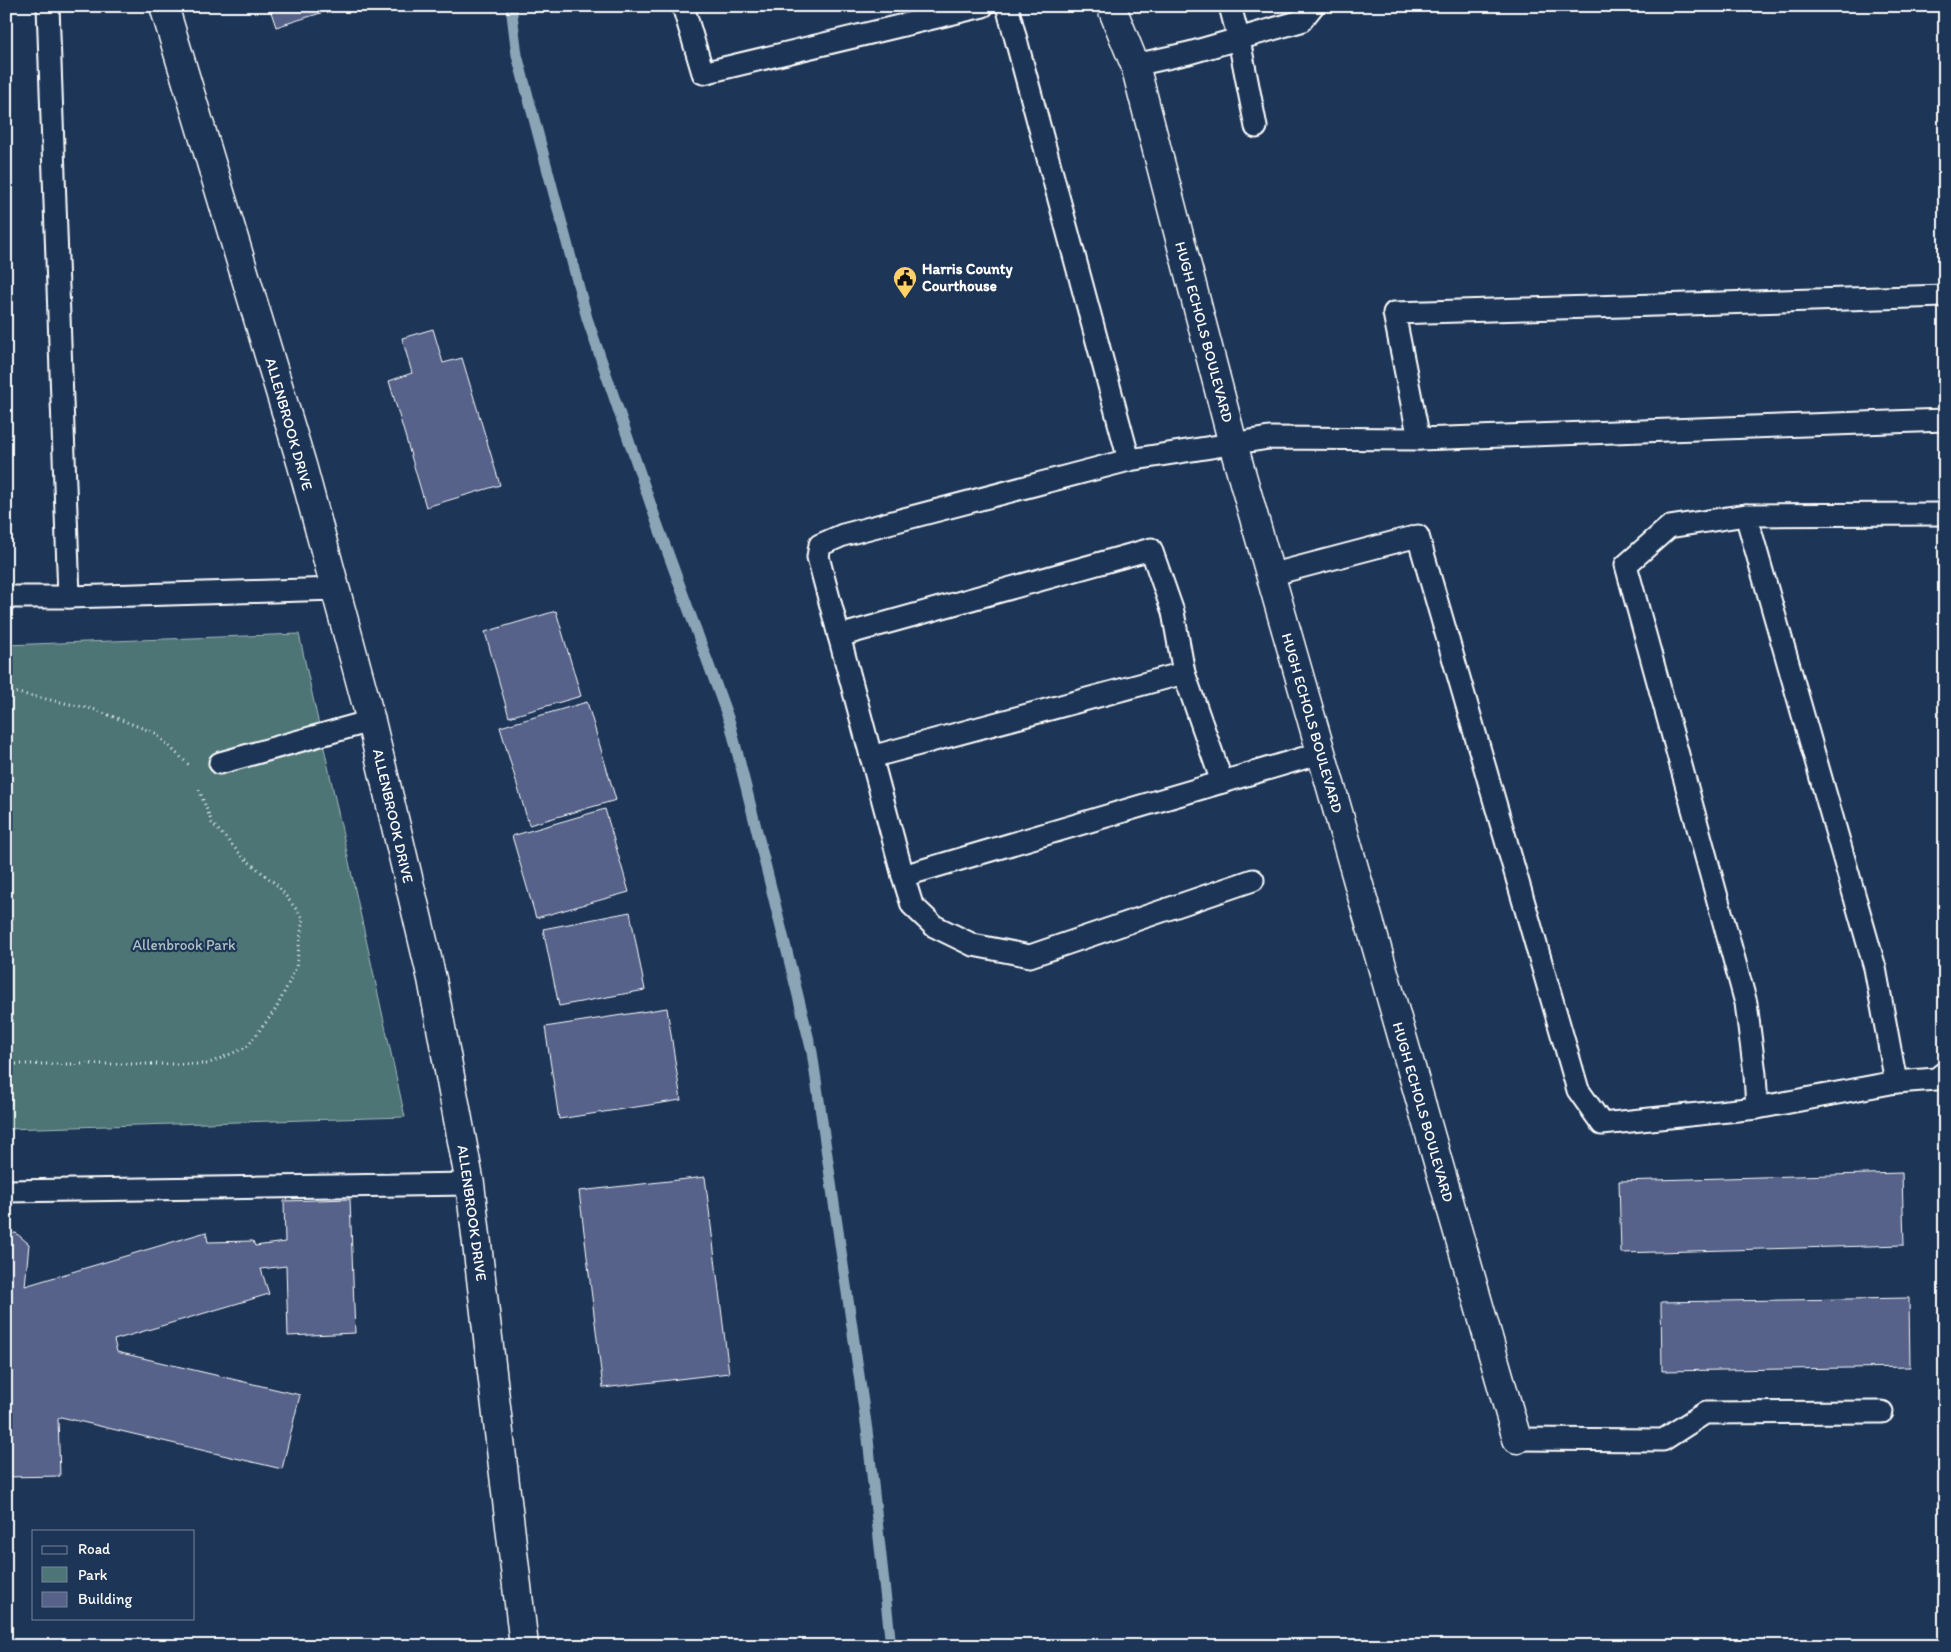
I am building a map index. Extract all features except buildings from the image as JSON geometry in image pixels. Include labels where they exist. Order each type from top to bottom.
[{"type":"street","name":"ALLENBROOK DRIVE","points":[[164,6],[302,465],[371,721],[432,978],[470,1184],[524,1646]]},
{"type":"street","name":"HUGH ECHOLS BOULEVARD","points":[[1111,6],[1135,65],[1233,444],[1517,1439]]},
{"type":"lane","points":[[48,6],[69,597]]},
{"type":"lane","points":[[683,6],[703,73],[983,6]]},
{"type":"lane","points":[[1007,6],[1129,460]]},
{"type":"lane","points":[[1230,6],[1256,127]]},
{"type":"lane","points":[[1135,65],[1189,53],[1301,21],[1313,6]]},
{"type":"lane","points":[[1419,439],[1394,313],[1945,296]]},
{"type":"lane","points":[[1253,880],[1030,956],[973,945],[934,926],[912,904],[903,876],[818,557],[820,545],[843,535],[1129,460],[1268,438],[1419,439],[1945,420]]},
{"type":"lane","points":[[1757,1108],[1755,1074],[1746,1003],[1626,565],[1669,527],[1746,515],[1945,514]]},
{"type":"lane","points":[[1746,515],[1875,968],[1896,1082]]},
{"type":"lane","points":[[1270,575],[1418,536],[1578,1090],[1602,1124],[1757,1108],[1896,1082],[1936,1078],[1945,1072]]},
{"type":"lane","points":[[839,636],[1151,549],[1173,612],[1184,673],[1222,782]]},
{"type":"lane","points":[[6,597],[69,597],[336,589]]},
{"type":"lane","points":[[872,757],[1184,673]]},
{"type":"lane","points":[[220,763],[371,721]]},
{"type":"lane","points":[[903,876],[1321,753]]},
{"type":"lane","points":[[6,1191],[470,1184]]},
{"type":"lane","points":[[1517,1439],[1663,1440],[1705,1413],[1882,1412]]},
{"type":"path","points":[[6,692],[93,709],[155,733],[191,766]]},
{"type":"path","points":[[6,1064],[207,1064],[247,1047],[276,1009],[296,968],[303,918],[278,886],[243,857],[212,823],[196,782]]},
{"type":"green space","name":"Allenbrook Park","points":[[299,634],[405,1117],[6,1129],[6,645]]},
{"type":"waterway","points":[[511,6],[517,55],[587,318],[657,523],[730,723],[812,1052],[867,1430],[891,1646]]},
{"type":"place","name":"Harris County Courthouse","points":[[905,299]]}]
